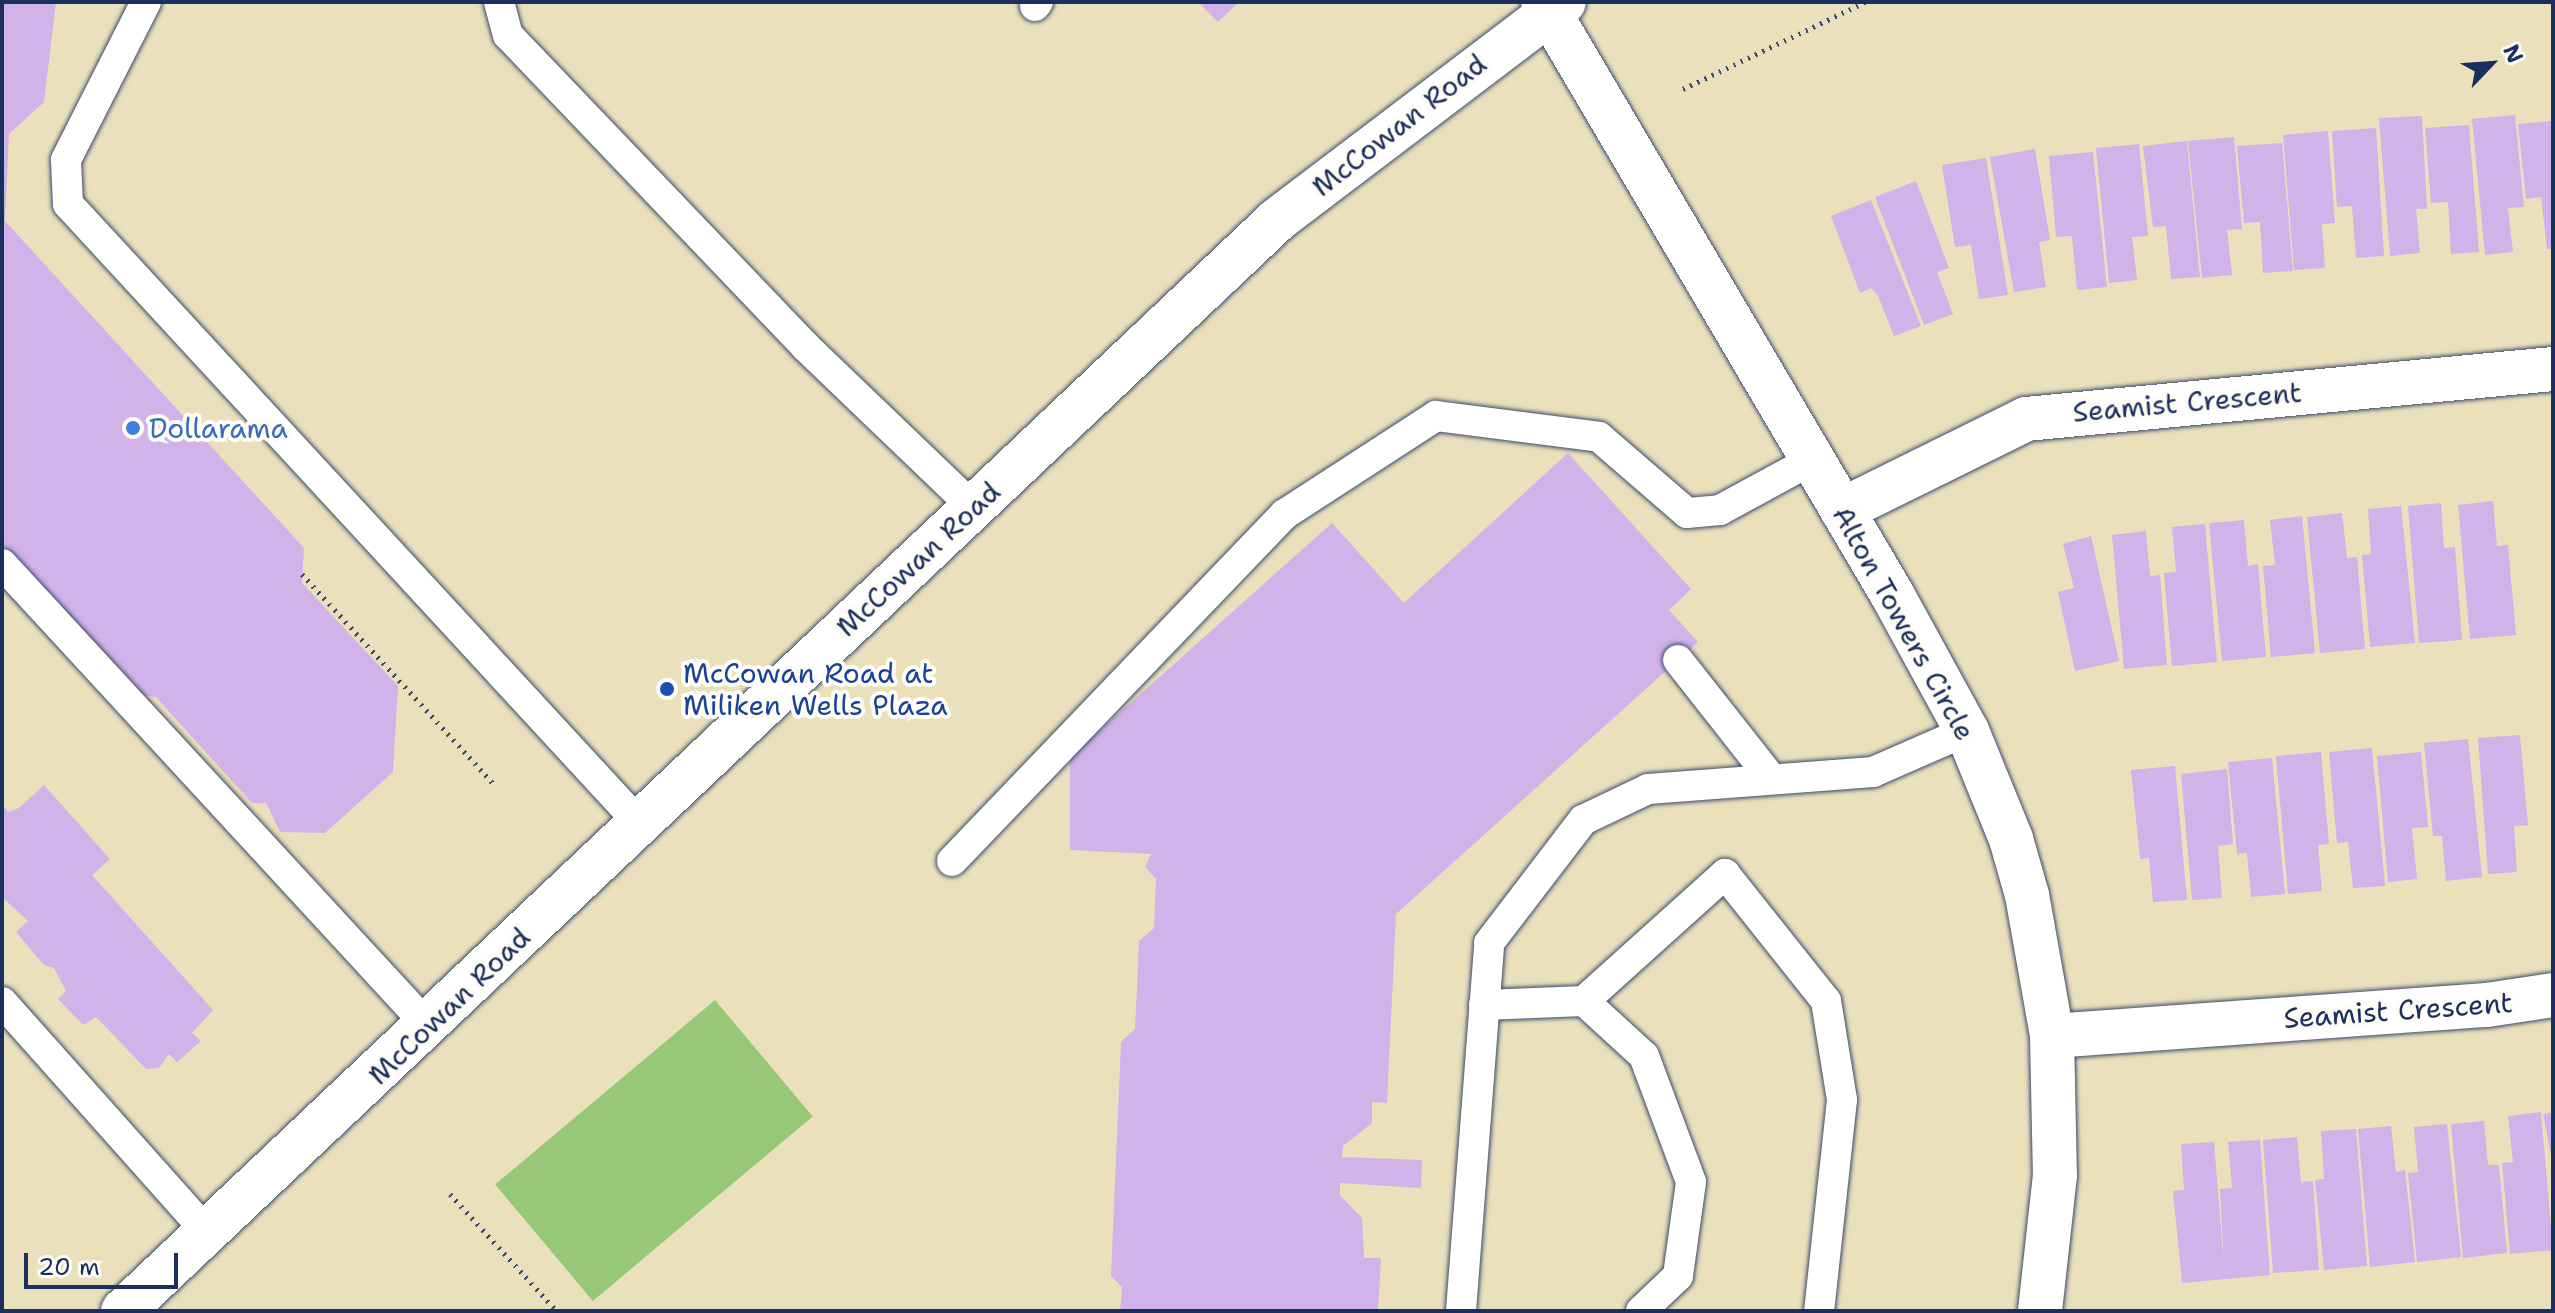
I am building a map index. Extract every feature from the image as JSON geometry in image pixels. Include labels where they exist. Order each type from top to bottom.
[{"type":"street","name":"McCowan Road","points":[[123,1311],[1277,220],[1552,5]]},
{"type":"street","name":"Alton Towers Circle","points":[[1552,5],[1967,731],[2011,839],[2027,895],[2052,1036],[2055,1175],[2040,1311]]},
{"type":"street","name":"Seamist Crescent","points":[[1842,510],[2026,419],[2553,369]]},
{"type":"street","name":"Seamist Crescent","points":[[2052,1036],[2487,1005],[2553,995]]},
{"type":"lane","points":[[146,2],[66,160],[68,204],[639,823]]},
{"type":"lane","points":[[499,2],[508,35],[805,346],[973,507]]},
{"type":"lane","points":[[952,861],[1285,514],[1436,416],[1599,437],[1687,513],[1720,510],[1812,460]]},
{"type":"lane","points":[[2,564],[426,1024]]},
{"type":"lane","points":[[1678,660],[1770,777]]},
{"type":"lane","points":[[1461,1311],[1489,943],[1583,820],[1648,789],[1770,777],[1803,781],[1873,772],[1967,731]]},
{"type":"lane","points":[[1484,1005],[1584,1001],[1725,874],[1826,1001],[1842,1100],[1819,1311]]},
{"type":"lane","points":[[1584,1001],[1644,1056],[1691,1182],[1678,1276],[1641,1311]]},
{"type":"lane","points":[[2,1002],[207,1232]]},
{"type":"path","points":[[1683,89],[1865,2]]},
{"type":"path","points":[[302,574],[495,785]]},
{"type":"path","points":[[450,1194],[557,1311]]},
{"type":"green space","points":[[715,1000],[813,1116],[593,1301],[495,1184]]},
{"type":"building","points":[[2,2],[56,2],[44,102],[9,134],[5,221],[304,548],[302,583],[398,686],[393,772],[325,833],[280,832],[266,803],[252,803],[156,697],[139,695],[2,544]]},
{"type":"building","points":[[1198,2],[1239,2],[1218,22]]},
{"type":"building","points":[[2515,115],[2524,207],[2508,208],[2513,252],[2485,255],[2472,119]]},
{"type":"building","points":[[2422,116],[2427,209],[2416,209],[2420,253],[2390,256],[2379,118]]},
{"type":"building","points":[[2553,121],[2553,249],[2547,249],[2541,197],[2526,199],[2518,124]]},
{"type":"building","points":[[2469,125],[2479,252],[2451,254],[2448,202],[2431,203],[2425,128]]},
{"type":"building","points":[[2376,128],[2384,256],[2356,258],[2352,206],[2337,207],[2332,131]]},
{"type":"building","points":[[2328,131],[2335,223],[2322,224],[2325,268],[2294,270],[2283,135]]},
{"type":"building","points":[[2234,137],[2242,229],[2227,230],[2232,275],[2202,278],[2188,141]]},
{"type":"building","points":[[2187,141],[2200,277],[2171,279],[2166,226],[2153,227],[2143,146]]},
{"type":"building","points":[[2282,143],[2293,271],[2263,273],[2260,222],[2244,223],[2237,146]]},
{"type":"building","points":[[2139,144],[2148,236],[2132,237],[2137,280],[2109,283],[2096,148]]},
{"type":"building","points":[[2035,149],[2050,240],[2039,242],[2046,287],[2014,292],[1990,157]]},
{"type":"building","points":[[2093,152],[2107,287],[2077,290],[2072,236],[2056,237],[2049,156]]},
{"type":"building","points":[[1986,158],[2008,295],[1979,299],[1971,245],[1955,247],[1942,165]]},
{"type":"building","points":[[1916,181],[1949,268],[1937,272],[1953,314],[1924,325],[1875,197]]},
{"type":"building","points":[[1871,200],[1921,326],[1894,336],[1878,296],[1871,288],[1860,293],[1831,216]]},
{"type":"building","points":[[1568,453],[1691,589],[1669,610],[1698,642],[1396,914],[1387,1103],[1372,1102],[1372,1123],[1343,1146],[1342,1157],[1422,1160],[1421,1188],[1340,1183],[1340,1195],[1362,1218],[1364,1258],[1381,1258],[1378,1311],[1120,1311],[1122,1287],[1111,1276],[1121,1042],[1135,1029],[1139,941],[1154,928],[1156,879],[1145,867],[1151,854],[1070,850],[1070,757],[1332,523],[1404,603]]},
{"type":"building","points":[[2493,501],[2497,546],[2508,545],[2516,635],[2470,639],[2458,505]]},
{"type":"building","points":[[2441,503],[2444,548],[2455,547],[2462,640],[2419,643],[2408,506]]},
{"type":"building","points":[[2401,506],[2415,643],[2370,647],[2362,555],[2371,554],[2368,509]]},
{"type":"building","points":[[2342,513],[2347,558],[2357,557],[2365,649],[2320,653],[2307,517]]},
{"type":"building","points":[[2302,516],[2315,653],[2271,657],[2263,566],[2275,565],[2270,520]]},
{"type":"building","points":[[2244,520],[2248,566],[2258,564],[2266,657],[2222,661],[2209,523]]},
{"type":"building","points":[[2205,524],[2217,662],[2172,666],[2164,573],[2176,572],[2172,527]]},
{"type":"building","points":[[2146,531],[2150,576],[2160,575],[2167,665],[2124,669],[2112,535]]},
{"type":"building","points":[[2091,536],[2119,661],[2075,671],[2058,592],[2074,588],[2063,544]]},
{"type":"building","points":[[2520,735],[2528,825],[2514,826],[2517,872],[2488,874],[2478,738]]},
{"type":"building","points":[[2468,739],[2482,877],[2446,881],[2442,836],[2433,836],[2424,743]]},
{"type":"building","points":[[2372,748],[2385,886],[2353,888],[2348,842],[2337,843],[2329,752]]},
{"type":"building","points":[[2321,752],[2329,844],[2318,845],[2322,891],[2288,894],[2276,756]]},
{"type":"building","points":[[2421,752],[2428,827],[2412,828],[2417,879],[2388,882],[2377,756]]},
{"type":"building","points":[[2272,758],[2285,894],[2251,897],[2247,853],[2237,854],[2228,762]]},
{"type":"building","points":[[2175,766],[2187,900],[2153,902],[2149,858],[2140,859],[2131,770]]},
{"type":"building","points":[[2227,769],[2233,844],[2218,846],[2222,898],[2192,900],[2181,774]]},
{"type":"building","points":[[44,785],[110,859],[92,875],[213,1010],[192,1033],[201,1041],[177,1062],[169,1054],[159,1068],[146,1069],[96,1017],[83,1025],[58,999],[66,991],[54,968],[44,965],[16,932],[28,921],[2,897],[2,804],[8,812],[19,808]]},
{"type":"building","points":[[2541,1112],[2553,1250],[2510,1254],[2502,1163],[2513,1162],[2508,1116]]},
{"type":"building","points":[[2553,1112],[2553,1160],[2552,1160],[2543,1114]]},
{"type":"building","points":[[2484,1121],[2488,1165],[2499,1165],[2507,1253],[2463,1258],[2451,1124]]},
{"type":"building","points":[[2447,1124],[2461,1257],[2417,1262],[2408,1173],[2418,1172],[2414,1127]]},
{"type":"building","points":[[2391,1126],[2396,1172],[2405,1170],[2415,1262],[2370,1267],[2358,1129]]},
{"type":"building","points":[[2356,1129],[2367,1266],[2324,1270],[2315,1180],[2324,1179],[2321,1131]]},
{"type":"building","points":[[2297,1137],[2301,1182],[2313,1181],[2319,1270],[2273,1273],[2263,1140]]},
{"type":"building","points":[[2260,1140],[2270,1275],[2182,1283],[2173,1191],[2184,1190],[2181,1144],[2214,1142],[2224,1266],[2220,1189],[2232,1188],[2228,1142]]},
{"type":"place","name":"Dollarama","points":[[133,428]]},
{"type":"place","name":"McCowan Road at Miliken Wells Plaza","points":[[667,689]]}]
